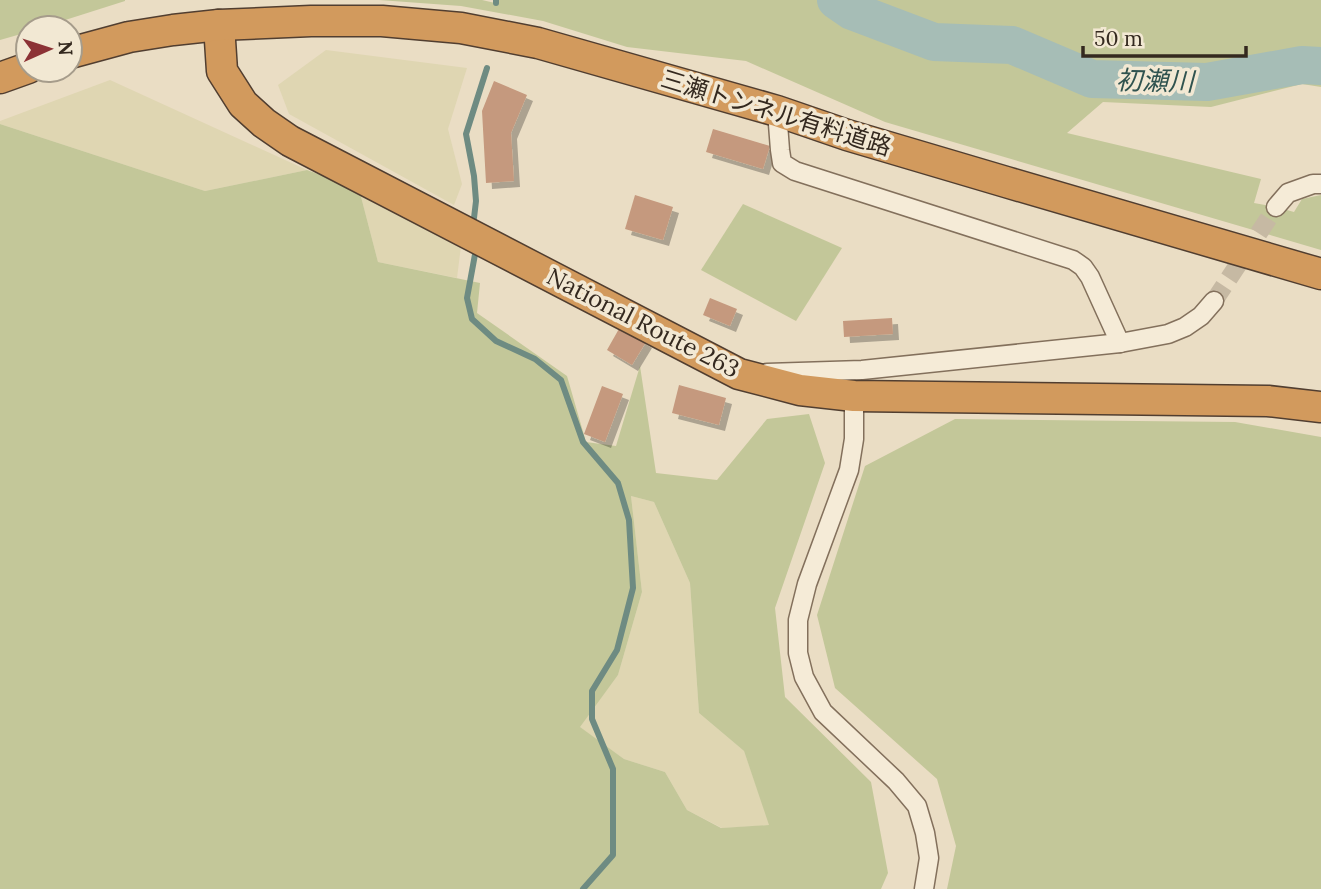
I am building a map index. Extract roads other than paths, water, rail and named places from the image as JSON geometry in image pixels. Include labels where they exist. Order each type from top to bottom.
[{"type":"highway","name":"三瀬トンネル有料道路","points":[[219,25],[382,21],[461,28],[538,43],[778,111],[847,135],[1321,274]]},
{"type":"highway","points":[[84,49],[129,37],[219,25]]},
{"type":"highway","name":"National Route 263","points":[[219,25],[222,71],[243,104],[290,141],[739,374],[800,390],[855,396],[1268,401],[1321,407]]},
{"type":"street","points":[[778,111],[782,163],[795,171],[1073,260],[1083,267],[1090,277],[1119,343]]},
{"type":"street","points":[[1276,206],[1288,192],[1321,184]]},
{"type":"street","points":[[739,374],[862,370],[1119,343],[1168,334],[1185,327],[1201,316],[1214,301]]},
{"type":"street","points":[[855,396],[854,439],[849,470],[807,584],[798,620],[798,653],[804,677],[823,712],[896,781],[917,806],[929,858],[925,889]]},
{"type":"waterway","name":"初瀬川","points":[[836,0],[852,11],[934,42],[1012,45],[1092,79],[1207,82],[1302,65],[1321,66]]},
{"type":"waterway","points":[[474,218],[474,176],[466,134],[487,68]]},
{"type":"waterway","points":[[476,249],[467,298],[472,319],[496,341],[535,359],[561,380],[583,442],[618,483],[629,520],[633,588],[617,650],[592,691],[592,719],[613,769],[613,855],[583,889]]},
{"type":"tunnel","points":[[1214,301],[1276,207]]}]
